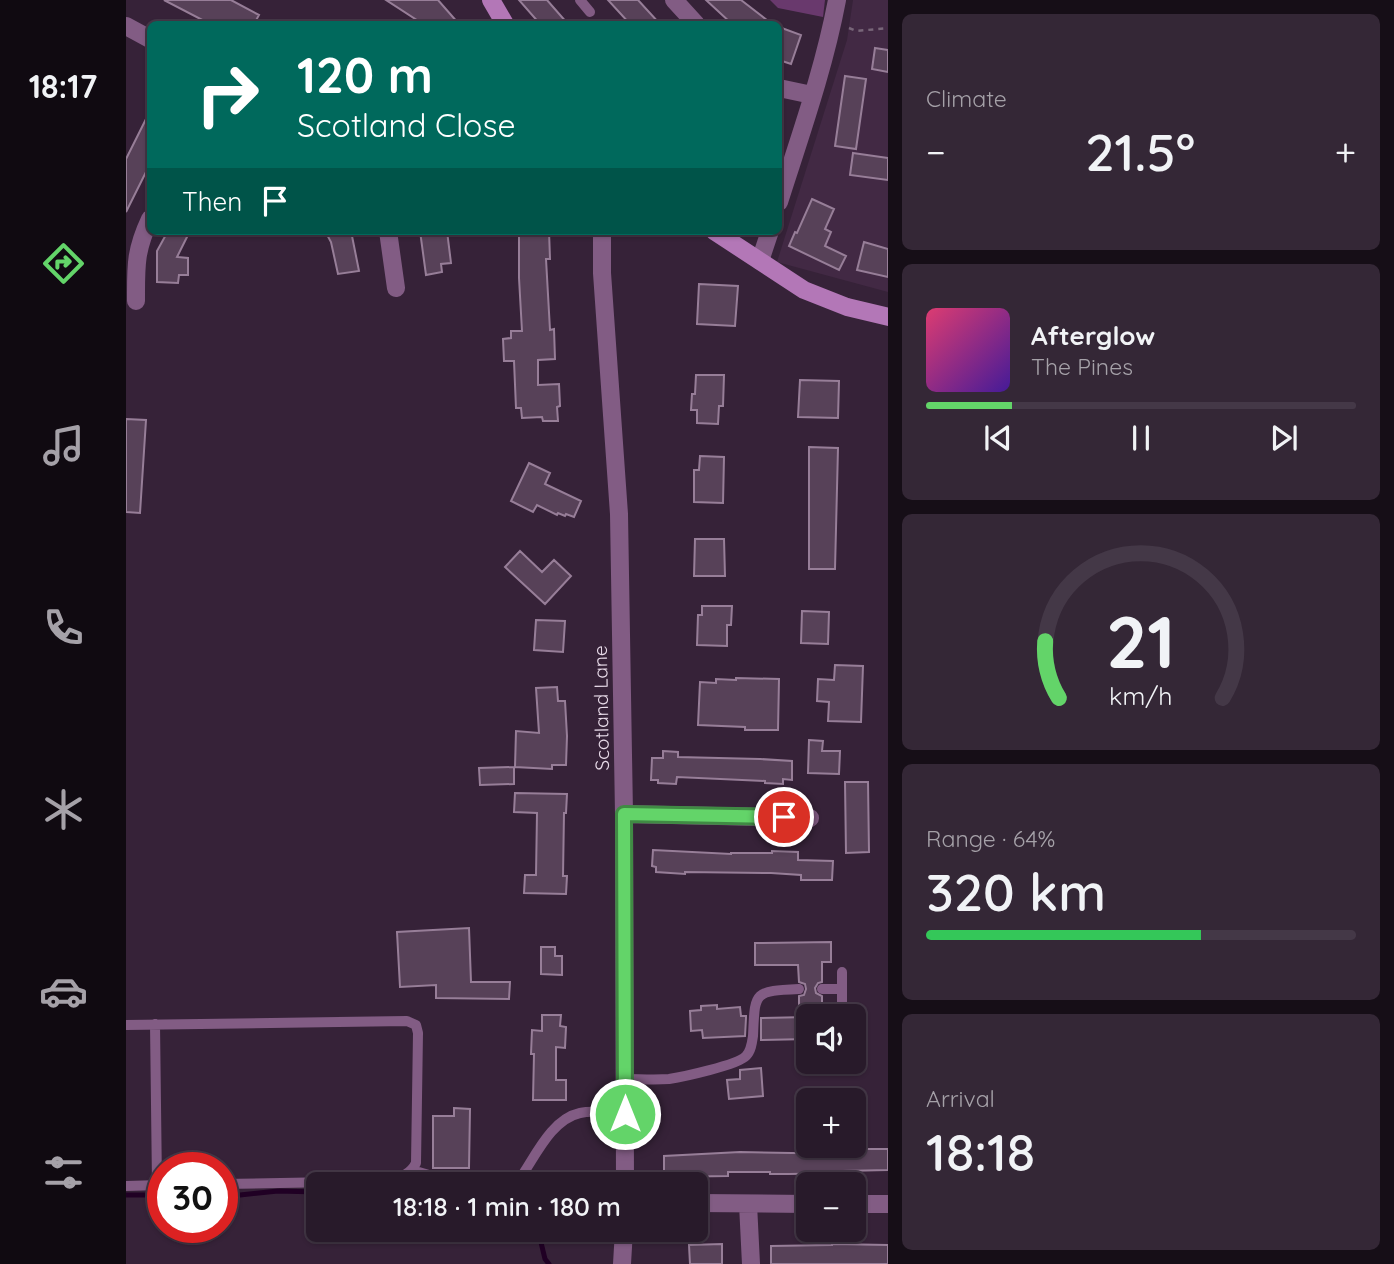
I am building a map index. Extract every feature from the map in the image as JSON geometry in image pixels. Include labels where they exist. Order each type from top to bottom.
[{"type":"street","points":[[491,0],[503,21]]},
{"type":"street","points":[[674,0],[693,21]]},
{"type":"street","points":[[782,192],[833,22],[837,0]]},
{"type":"street","points":[[126,26],[147,36]]},
{"type":"street","points":[[782,89],[812,95]]},
{"type":"street","points":[[136,301],[135,263],[147,225]]},
{"type":"street","points":[[389,235],[396,288]]},
{"type":"street","name":"Scotland Lane","points":[[603,235],[602,273],[619,514],[624,814],[625,1172]]},
{"type":"street","points":[[720,235],[804,290],[847,307],[888,317]]},
{"type":"street","points":[[760,261],[769,235]]},
{"type":"street","points":[[624,814],[810,818]]},
{"type":"street","points":[[708,1203],[796,1204]]},
{"type":"street","points":[[748,1204],[751,1264]]},
{"type":"street","points":[[866,1204],[888,1204]]},
{"type":"street","points":[[622,1264],[623,1242]]},
{"type":"lane","points":[[583,1],[590,12]]},
{"type":"lane","points":[[842,972],[842,1004]]},
{"type":"lane","points":[[625,1079],[668,1079],[736,1063],[747,1056],[752,1044],[757,998],[778,990],[799,989]]},
{"type":"lane","points":[[822,989],[842,989]]},
{"type":"lane","points":[[126,1025],[407,1021],[416,1025],[416,1163],[412,1170],[405,1176],[387,1181],[238,1184]]},
{"type":"lane","points":[[155,1024],[159,1152]]},
{"type":"lane","points":[[524,1172],[562,1119],[581,1112],[625,1114]]},
{"type":"lane","points":[[412,1170],[419,1172]]},
{"type":"lane","points":[[126,1186],[147,1185]]},
{"type":"path","points":[[833,22],[856,30],[888,28]]},
{"type":"shaded area","points":[[770,0],[825,0],[823,17],[778,8]]},
{"type":"shaded area","points":[[853,0],[888,0],[888,292],[777,262],[847,40]]},
{"type":"building","points":[[164,0],[231,0],[259,15],[256,21],[204,21]]},
{"type":"building","points":[[386,0],[438,0],[456,21],[418,21]]},
{"type":"building","points":[[519,0],[547,0],[565,21],[537,21]]},
{"type":"building","points":[[608,0],[638,0],[657,21],[627,21]]},
{"type":"building","points":[[706,0],[741,0],[768,21],[729,21]]},
{"type":"building","points":[[782,28],[801,35],[791,64],[782,61]]},
{"type":"building","points":[[875,48],[888,50],[888,72],[872,69]]},
{"type":"building","points":[[845,76],[866,79],[856,149],[835,146]]},
{"type":"building","points":[[147,117],[147,170],[126,212],[126,159]]},
{"type":"building","points":[[853,153],[888,158],[888,180],[850,175]]},
{"type":"building","points":[[812,199],[834,209],[825,229],[831,232],[825,246],[846,256],[839,270],[789,246]]},
{"type":"building","points":[[166,235],[188,235],[177,257],[188,258],[188,275],[179,275],[178,283],[157,282],[157,251]]},
{"type":"building","points":[[327,235],[352,235],[359,271],[338,274]]},
{"type":"building","points":[[421,235],[448,235],[451,263],[441,264],[442,272],[426,275]]},
{"type":"building","points":[[519,235],[549,235],[550,259],[546,259],[550,330],[554,329],[555,359],[538,360],[538,385],[559,384],[558,421],[543,421],[542,417],[522,418],[521,408],[516,408],[514,361],[504,361],[503,339],[511,338],[511,331],[522,331]]},
{"type":"building","points":[[864,242],[888,249],[888,277],[857,270]]},
{"type":"building","points":[[699,284],[738,286],[735,326],[697,324]]},
{"type":"building","points":[[696,375],[724,375],[723,406],[719,406],[718,424],[697,423],[697,410],[691,410]]},
{"type":"building","points":[[800,380],[839,381],[838,418],[798,417]]},
{"type":"building","points":[[126,419],[146,420],[140,513],[126,512]]},
{"type":"building","points":[[809,447],[838,448],[835,569],[809,569]]},
{"type":"building","points":[[700,456],[724,457],[723,503],[694,502],[694,470],[699,470]]},
{"type":"building","points":[[529,463],[550,473],[545,484],[581,501],[574,517],[558,513],[557,515],[537,505],[533,512],[511,501]]},
{"type":"building","points":[[695,539],[724,539],[725,576],[694,576]]},
{"type":"building","points":[[520,551],[542,572],[554,560],[571,576],[545,604],[505,567]]},
{"type":"building","points":[[702,606],[732,606],[731,625],[727,625],[727,646],[697,645],[698,615],[702,615]]},
{"type":"building","points":[[802,611],[829,612],[828,644],[801,643]]},
{"type":"building","points":[[536,620],[565,621],[563,652],[534,650]]},
{"type":"building","points":[[835,665],[863,666],[861,722],[828,721],[829,702],[817,701],[818,679],[834,680]]},
{"type":"building","points":[[716,679],[779,679],[778,730],[698,725],[700,682],[716,683]]},
{"type":"building","points":[[557,687],[558,701],[565,701],[566,765],[552,765],[552,769],[515,767],[516,731],[539,733],[536,688]]},
{"type":"building","points":[[809,740],[823,741],[822,751],[840,751],[839,774],[808,773]]},
{"type":"building","points":[[663,751],[678,752],[678,757],[792,761],[792,780],[783,779],[783,784],[677,777],[676,784],[658,783],[658,780],[651,780],[652,758],[663,758]]},
{"type":"building","points":[[514,767],[514,784],[480,785],[479,768]]},
{"type":"building","points":[[845,782],[868,782],[869,852],[846,853]]},
{"type":"building","points":[[515,793],[567,794],[563,876],[567,876],[566,894],[524,893],[525,875],[536,875],[537,813],[514,812]]},
{"type":"building","points":[[653,850],[731,854],[798,852],[798,860],[833,861],[832,880],[801,880],[801,875],[771,873],[656,872],[656,867],[652,866]]},
{"type":"building","points":[[469,928],[471,982],[510,982],[509,999],[436,998],[436,985],[400,987],[397,932]]},
{"type":"building","points":[[831,942],[831,962],[822,962],[822,982],[815,988],[816,993],[822,996],[822,1004],[799,1004],[799,996],[804,995],[806,989],[805,984],[799,982],[798,965],[755,965],[755,943]]},
{"type":"building","points":[[541,947],[555,947],[555,956],[562,956],[562,975],[541,974]]},
{"type":"building","points":[[717,1005],[717,1009],[740,1007],[741,1016],[746,1016],[745,1036],[703,1038],[702,1030],[691,1031],[690,1011],[701,1010],[701,1006]]},
{"type":"building","points":[[542,1015],[561,1015],[560,1026],[566,1027],[565,1048],[556,1047],[556,1080],[566,1080],[566,1100],[533,1100],[532,1030],[542,1031]]},
{"type":"building","points":[[796,1017],[796,1039],[761,1040],[761,1018]]},
{"type":"building","points":[[761,1068],[763,1096],[729,1099],[727,1080],[740,1079],[740,1070]]},
{"type":"building","points":[[454,1108],[470,1109],[469,1168],[433,1168],[433,1116],[454,1116]]},
{"type":"building","points":[[866,1149],[888,1149],[888,1170],[789,1174],[728,1172],[728,1176],[708,1176],[708,1172],[664,1172],[664,1156],[740,1152],[796,1153],[796,1158],[866,1158]]},
{"type":"building","points":[[722,1244],[722,1264],[690,1264],[689,1245]]},
{"type":"building","points":[[888,1245],[888,1264],[771,1264],[771,1246]]},
{"type":"waterway","points":[[238,1195],[278,1191],[306,1192]]},
{"type":"waterway","points":[[126,1195],[147,1195]]},
{"type":"waterway","points":[[541,1242],[549,1264]]},
{"type":"route","points":[[625,1114],[624,814],[784,817]]}]
